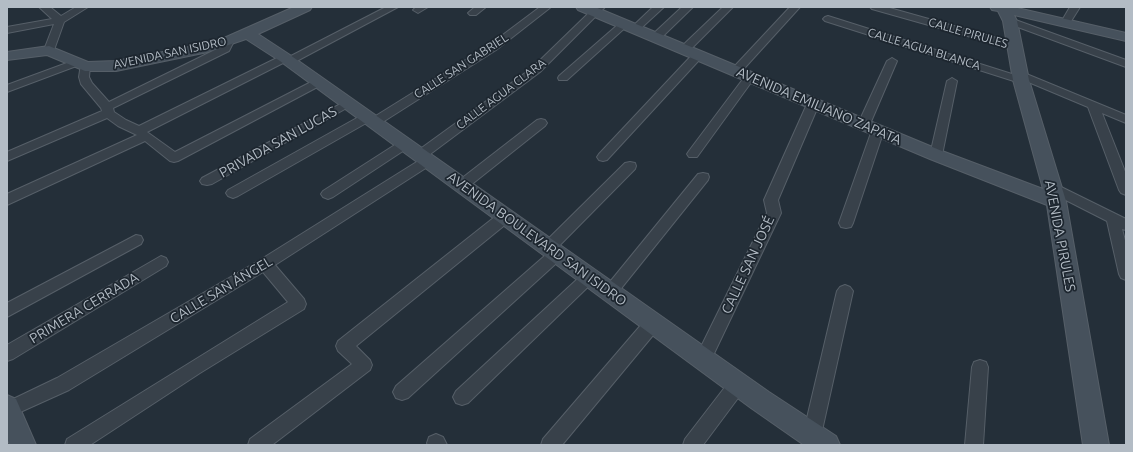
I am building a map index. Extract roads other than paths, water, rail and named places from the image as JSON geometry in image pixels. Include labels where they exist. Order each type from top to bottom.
[{"type":"main road","name":"AVENIDA SAN ISIDRO","points":[[49,50],[80,64],[99,67],[116,66],[208,48],[238,37],[305,7]]},
{"type":"main road","name":"AVENIDA EMILIANO ZAPATA","points":[[593,9],[690,53],[936,155],[1054,195]]},
{"type":"main road","name":"AVENIDA PIRULES","points":[[1003,11],[1014,46],[1021,77],[1054,195],[1096,445]]},
{"type":"main road","points":[[1003,11],[1126,37]]},
{"type":"main road","name":"AVENIDA BOULEVARD SAN ISIDRO","points":[[238,37],[287,60],[319,82],[703,359],[821,442]]},
{"type":"main road","points":[[7,56],[49,50]]},
{"type":"main road","points":[[8,408],[23,445]]},
{"type":"street","points":[[44,7],[60,20]]},
{"type":"street","points":[[7,30],[60,20],[83,7]]},
{"type":"street","points":[[7,200],[143,134],[393,7]]},
{"type":"street","points":[[472,13],[481,7]]},
{"type":"street","name":"CALLE SAN GABRIEL","points":[[233,193],[371,120],[492,48],[546,7]]},
{"type":"street","points":[[563,78],[630,26],[659,7]]},
{"type":"street","points":[[656,38],[688,7]]},
{"type":"street","points":[[603,157],[728,7]]},
{"type":"street","points":[[693,154],[743,74],[795,7]]},
{"type":"street","name":"CALLE PIRULES","points":[[875,7],[1014,46]]},
{"type":"street","points":[[1065,24],[1075,7]]},
{"type":"street","name":"CALLE AGUA CLARA","points":[[417,153],[536,70],[593,9]]},
{"type":"street","points":[[1003,11],[1126,64]]},
{"type":"street","name":"CALLE AGUA BLANCA","points":[[828,19],[1021,77],[1126,120]]},
{"type":"street","points":[[49,50],[60,20]]},
{"type":"street","points":[[7,158],[107,110],[226,49],[238,37]]},
{"type":"street","points":[[846,223],[871,127],[892,61]]},
{"type":"street","points":[[7,89],[80,64],[87,84],[107,110],[122,123],[143,134],[174,158],[319,82]]},
{"type":"street","points":[[936,155],[952,81]]},
{"type":"street","name":"PRIVADA SAN LUCAS","points":[[207,181],[348,103]]},
{"type":"street","name":"CALLE SAN JOSÉ","points":[[703,359],[774,213],[771,200],[814,104]]},
{"type":"street","points":[[1093,106],[1126,190]]},
{"type":"street","points":[[462,185],[541,123]]},
{"type":"street","points":[[328,194],[417,153]]},
{"type":"street","name":"CALLE SAN ÁNGEL","points":[[8,408],[63,384],[265,264],[417,153]]},
{"type":"street","points":[[402,392],[553,251],[630,166]]},
{"type":"street","points":[[610,292],[703,177]]},
{"type":"street","points":[[1054,195],[1120,222],[1126,274]]},
{"type":"street","points":[[257,445],[364,365],[344,346],[506,216]]},
{"type":"street","points":[[7,311],[136,240]]},
{"type":"street","name":"PRIMERA CERRADA","points":[[7,354],[161,262]]},
{"type":"street","points":[[74,445],[194,368],[298,304],[265,264]]},
{"type":"street","points":[[462,397],[589,277]]},
{"type":"street","points":[[821,442],[845,291]]},
{"type":"street","points":[[550,445],[653,323]]},
{"type":"street","points":[[974,445],[980,368]]},
{"type":"street","points":[[692,445],[738,384]]}]
